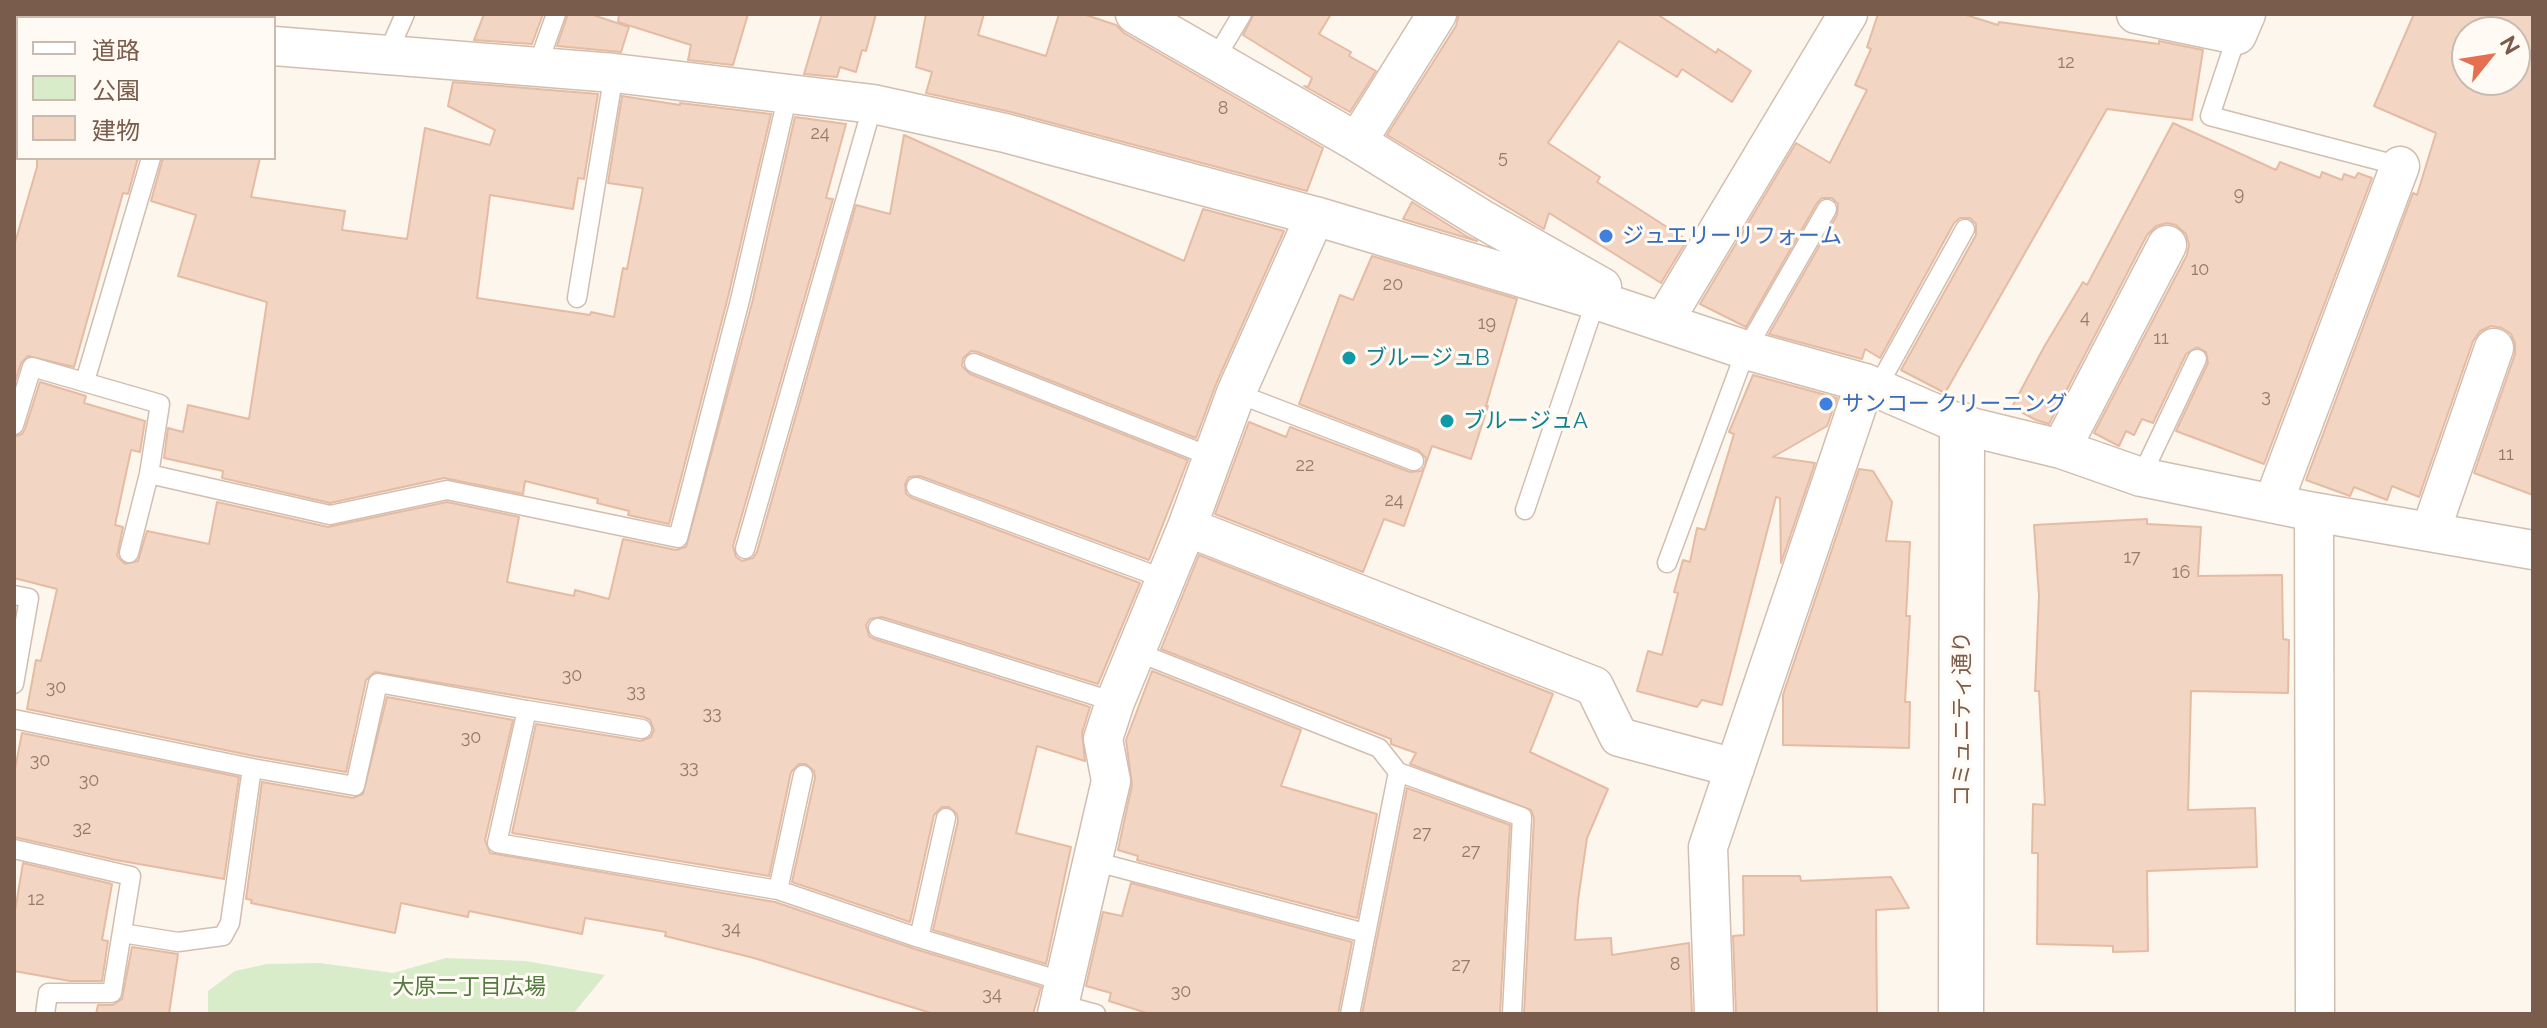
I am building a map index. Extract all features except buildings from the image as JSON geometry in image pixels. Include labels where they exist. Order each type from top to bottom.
[{"type":"street","points":[[1135,14],[1357,142],[1480,218],[1664,321]]},
{"type":"street","points":[[1357,142],[1437,14]]},
{"type":"street","points":[[1664,321],[1848,14]]},
{"type":"street","points":[[2136,14],[2242,25]]},
{"type":"street","points":[[276,46],[614,73],[873,104],[1005,133],[1315,216],[1596,300],[1746,350],[1871,385],[1962,425],[2061,449],[2141,477],[2274,501],[2314,512],[2533,550]]},
{"type":"street","points":[[2274,501],[2400,166]]},
{"type":"street","points":[[1060,1000],[1111,781],[1103,739],[1115,702],[1187,527],[1236,393],[1315,216]]},
{"type":"street","points":[[2061,449],[2167,245]]},
{"type":"street","points":[[2431,530],[2494,348]]},
{"type":"street","points":[[1714,1014],[1708,847],[1871,385]]},
{"type":"street","name":"コミュニティ通り","points":[[1961,1014],[1962,425]]},
{"type":"street","points":[[2314,512],[2315,1014]]},
{"type":"street","points":[[1187,527],[1594,686],[1619,737],[1735,768]]},
{"type":"lane","points":[[387,55],[405,14]]},
{"type":"lane","points":[[537,67],[556,14]]},
{"type":"lane","points":[[1214,61],[1242,14]]},
{"type":"lane","points":[[2242,25],[2210,116],[2400,166]]},
{"type":"lane","points":[[577,298],[614,73]]},
{"type":"lane","points":[[149,474],[330,515],[447,490],[678,538],[740,300],[788,94]]},
{"type":"lane","points":[[745,549],[873,104]]},
{"type":"lane","points":[[85,381],[150,160]]},
{"type":"lane","points":[[1667,563],[1746,350],[1827,209]]},
{"type":"lane","points":[[1871,385],[1965,229]]},
{"type":"lane","points":[[1525,510],[1596,300]]},
{"type":"lane","points":[[2141,477],[2197,359]]},
{"type":"lane","points":[[974,363],[1212,457]]},
{"type":"lane","points":[[14,425],[32,367],[160,404],[149,474],[129,553]]},
{"type":"lane","points":[[1236,393],[1414,461]]},
{"type":"lane","points":[[916,487],[1165,579]]},
{"type":"lane","points":[[14,595],[29,598],[14,684]]},
{"type":"lane","points":[[878,628],[1115,702]]},
{"type":"lane","points":[[1137,652],[1379,748],[1398,772],[1522,817],[1512,1014]]},
{"type":"lane","points":[[14,719],[355,786],[378,683],[642,729]]},
{"type":"lane","points":[[527,710],[497,843],[778,890],[919,938],[1096,1014]]},
{"type":"lane","points":[[122,933],[178,942],[223,936],[230,923],[252,768]]},
{"type":"lane","points":[[1350,1014],[1398,772]]},
{"type":"lane","points":[[778,890],[803,775]]},
{"type":"lane","points":[[919,938],[946,818]]},
{"type":"lane","points":[[14,849],[131,876],[112,993],[48,993],[45,1014]]},
{"type":"lane","points":[[1093,861],[1365,933]]},
{"type":"green space","name":"大原二丁目広場","points":[[446,958],[526,961],[605,975],[573,1014],[208,1014],[208,991],[235,971],[267,964],[320,963],[393,973]]},
{"type":"place","name":"ジュエリーリフォーム","points":[[1606,236]]},
{"type":"place","name":"ブルージュB","points":[[1349,358]]},
{"type":"place","name":"サンコー クリーニング","points":[[1826,404]]},
{"type":"place","name":"ブルージュA","points":[[1447,421]]}]
